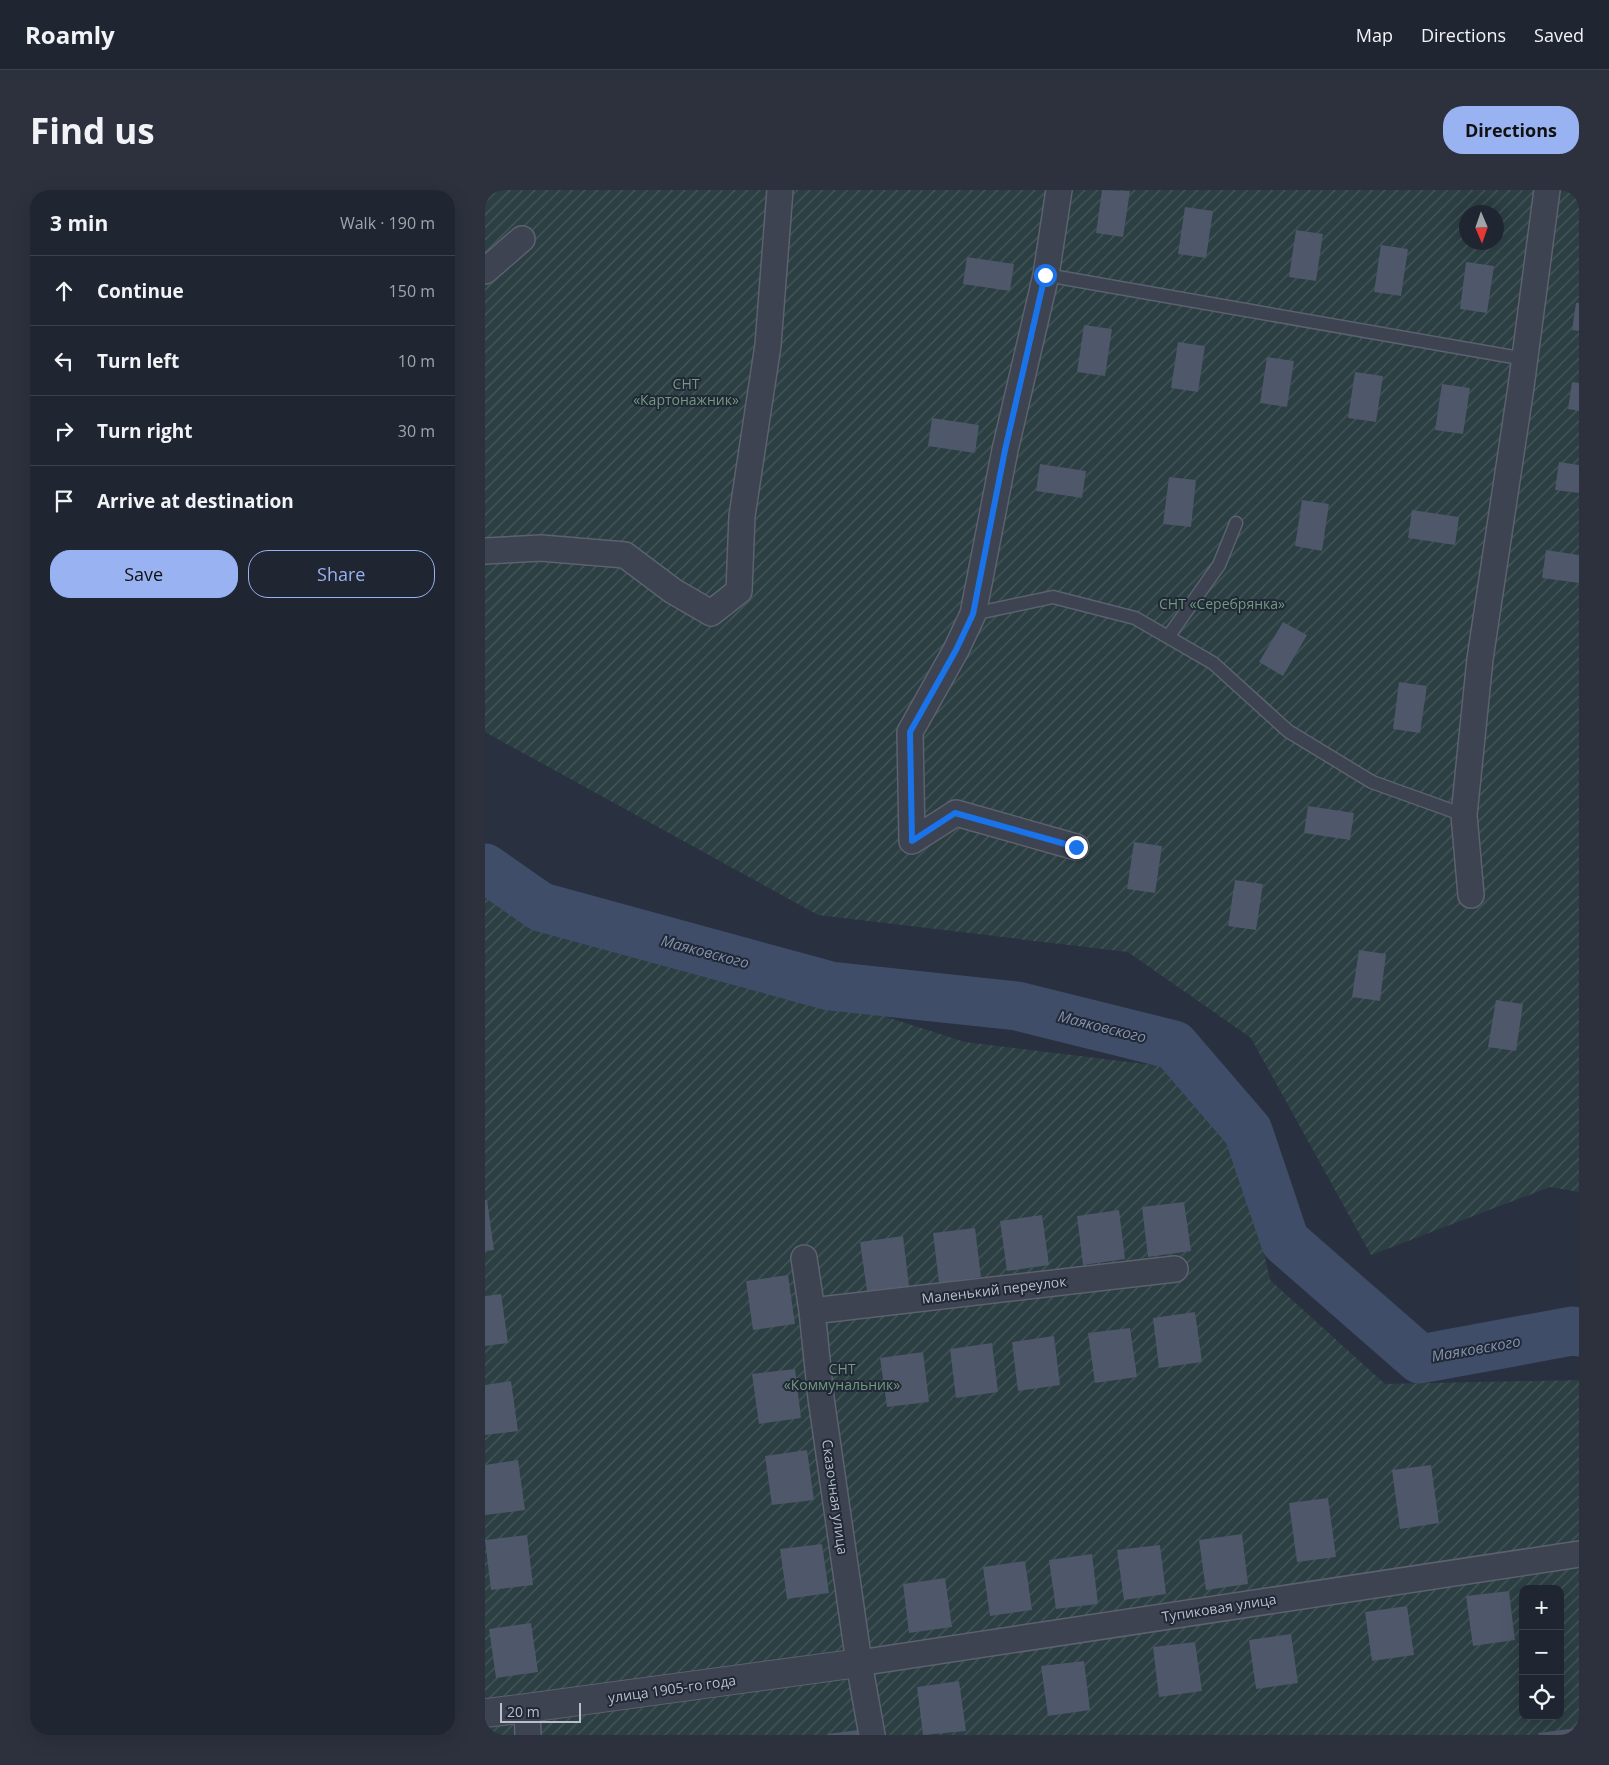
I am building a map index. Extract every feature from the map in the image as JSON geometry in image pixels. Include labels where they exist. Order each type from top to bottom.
[{"type":"street","points":[[485,551],[541,548],[625,555],[673,591],[711,613],[739,591],[743,516],[768,345],[780,190]]},
{"type":"street","points":[[1059,190],[1045,275],[1005,450],[973,614],[956,650],[910,732],[912,841],[955,813],[1076,847]]},
{"type":"street","points":[[1471,895],[1464,816],[1480,659],[1525,359],[1547,190]]},
{"type":"street","points":[[485,271],[522,239]]},
{"type":"street","name":"Сказочная улица","points":[[804,1258],[812,1311],[821,1398],[859,1663],[872,1735]]},
{"type":"street","name":"Маленький переулок","points":[[812,1311],[1175,1269]]},
{"type":"street","name":"Тупиковая улица","points":[[859,1663],[1579,1554]]},
{"type":"street","name":"улица 1905-го года","points":[[485,1712],[859,1663]]},
{"type":"street","points":[[527,1708],[529,1735]]},
{"type":"lane","points":[[1045,275],[1525,359]]},
{"type":"lane","points":[[1168,638],[1219,565],[1235,523]]},
{"type":"lane","points":[[973,614],[1053,597],[1135,618],[1213,663],[1288,731],[1372,782],[1464,816]]},
{"type":"green space","name":"СНТ «Серебрянка»","points":[[485,190],[1579,190],[1579,1192],[1550,1187],[1371,1255],[1251,1038],[1128,952],[818,915],[485,732]]},
{"type":"green space","name":"СНТ «Коммунальник»","points":[[485,867],[548,909],[965,1042],[1170,1067],[1244,1164],[1270,1280],[1385,1384],[1579,1380],[1579,1735],[485,1735]]},
{"type":"building","points":[[1102,190],[1130,191],[1123,237],[1096,233]]},
{"type":"building","points":[[1185,207],[1213,211],[1206,258],[1178,254]]},
{"type":"building","points":[[1296,230],[1323,234],[1316,281],[1289,277]]},
{"type":"building","points":[[1381,245],[1408,249],[1401,296],[1374,292]]},
{"type":"building","points":[[967,257],[1014,264],[1010,291],[963,284]]},
{"type":"building","points":[[1466,262],[1494,266],[1487,313],[1460,309]]},
{"type":"building","points":[[1576,303],[1579,303],[1579,331],[1572,330]]},
{"type":"building","points":[[1084,325],[1112,329],[1105,376],[1077,372]]},
{"type":"building","points":[[1178,342],[1205,346],[1198,392],[1171,388]]},
{"type":"building","points":[[1267,357],[1294,361],[1287,407],[1260,403]]},
{"type":"building","points":[[1355,372],[1383,376],[1376,422],[1348,418]]},
{"type":"building","points":[[1572,382],[1579,383],[1579,411],[1568,409]]},
{"type":"building","points":[[1442,384],[1470,388],[1463,434],[1435,430]]},
{"type":"building","points":[[932,418],[979,425],[975,453],[928,446]]},
{"type":"building","points":[[1559,462],[1579,465],[1579,493],[1555,490]]},
{"type":"building","points":[[1040,464],[1086,471],[1082,498],[1036,491]]},
{"type":"building","points":[[1169,477],[1196,480],[1191,527],[1163,524]]},
{"type":"building","points":[[1302,500],[1329,504],[1322,551],[1295,546]]},
{"type":"building","points":[[1412,510],[1459,517],[1455,545],[1408,538]]},
{"type":"building","points":[[1546,550],[1579,555],[1579,583],[1542,578]]},
{"type":"building","points":[[1283,622],[1307,635],[1283,676],[1259,662]]},
{"type":"building","points":[[1399,682],[1427,686],[1420,733],[1393,729]]},
{"type":"building","points":[[1308,806],[1354,813],[1350,840],[1304,833]]},
{"type":"building","points":[[1134,842],[1162,846],[1155,893],[1127,889]]},
{"type":"building","points":[[1235,880],[1263,884],[1256,930],[1228,926]]},
{"type":"building","points":[[1359,950],[1386,954],[1380,1001],[1352,997]]},
{"type":"building","points":[[1496,1000],[1523,1004],[1516,1051],[1488,1047]]},
{"type":"building","points":[[485,1200],[487,1200],[494,1250],[485,1251]]},
{"type":"building","points":[[1184,1202],[1191,1251],[1148,1257],[1142,1207]]},
{"type":"building","points":[[1119,1210],[1125,1259],[1083,1265],[1077,1216]]},
{"type":"building","points":[[1042,1215],[1049,1265],[1007,1271],[1000,1221]]},
{"type":"building","points":[[975,1228],[981,1277],[939,1283],[933,1233]]},
{"type":"building","points":[[903,1236],[909,1286],[867,1291],[860,1242]]},
{"type":"building","points":[[788,1275],[795,1324],[753,1330],[746,1281]]},
{"type":"building","points":[[501,1294],[508,1343],[485,1346],[485,1296]]},
{"type":"building","points":[[1195,1312],[1202,1362],[1159,1368],[1153,1318]]},
{"type":"building","points":[[1130,1328],[1137,1377],[1095,1383],[1088,1333]]},
{"type":"building","points":[[1054,1336],[1060,1385],[1018,1391],[1012,1342]]},
{"type":"building","points":[[992,1343],[998,1392],[956,1398],[950,1349]]},
{"type":"building","points":[[923,1352],[929,1402],[887,1407],[880,1358]]},
{"type":"building","points":[[795,1369],[801,1418],[759,1424],[752,1374]]},
{"type":"building","points":[[511,1381],[518,1431],[485,1435],[485,1385]]},
{"type":"building","points":[[807,1450],[814,1500],[772,1505],[765,1456]]},
{"type":"building","points":[[518,1460],[525,1510],[485,1515],[485,1465]]},
{"type":"building","points":[[1431,1465],[1439,1523],[1400,1529],[1392,1470]]},
{"type":"building","points":[[1328,1498],[1336,1557],[1297,1562],[1289,1503]]},
{"type":"building","points":[[1242,1534],[1248,1584],[1206,1590],[1199,1540]]},
{"type":"building","points":[[527,1535],[533,1585],[491,1590],[485,1540]]},
{"type":"building","points":[[822,1544],[829,1593],[787,1599],[780,1549]]},
{"type":"building","points":[[1160,1545],[1166,1594],[1124,1600],[1117,1550]]},
{"type":"building","points":[[1092,1554],[1098,1604],[1056,1609],[1049,1560]]},
{"type":"building","points":[[1025,1561],[1032,1610],[990,1616],[983,1567]]},
{"type":"building","points":[[945,1578],[952,1627],[909,1633],[903,1584]]},
{"type":"building","points":[[1509,1591],[1515,1640],[1473,1646],[1466,1596]]},
{"type":"building","points":[[1407,1606],[1414,1655],[1372,1661],[1365,1612]]},
{"type":"building","points":[[531,1623],[538,1672],[496,1678],[489,1629]]},
{"type":"building","points":[[1291,1634],[1298,1683],[1256,1689],[1249,1640]]},
{"type":"building","points":[[1195,1642],[1202,1691],[1159,1697],[1153,1647]]},
{"type":"building","points":[[1084,1661],[1090,1710],[1048,1716],[1041,1666]]},
{"type":"building","points":[[959,1681],[966,1731],[923,1735],[917,1687]]},
{"type":"building","points":[[1577,1728],[1578,1735],[1539,1735],[1538,1733]]},
{"type":"building","points":[[858,1730],[858,1735],[827,1735],[827,1734]]},
{"type":"waterway","name":"Маяковского","points":[[485,868],[541,907],[830,986],[1017,1006],[1174,1045],[1248,1131],[1285,1241],[1420,1359],[1572,1331],[1579,1332]]},
{"type":"route","points":[[1045,275],[1005,450],[973,614],[956,650],[910,732],[912,841],[955,813],[1076,847]]},
{"type":"park label","name":"СНТ «Картонажник»","points":[[686,392]]}]
